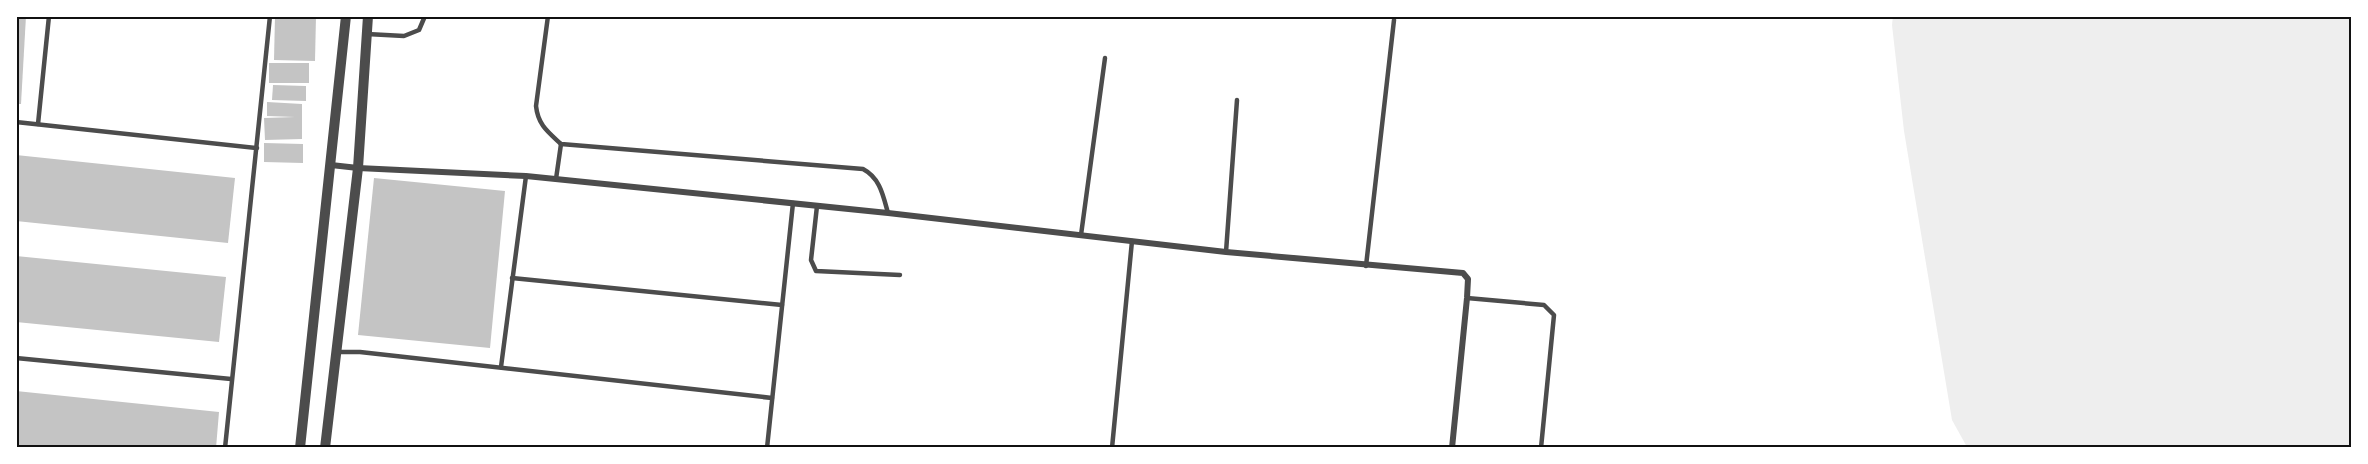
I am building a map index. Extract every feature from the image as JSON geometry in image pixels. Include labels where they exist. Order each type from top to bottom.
[{"type":"street","points":[[300,447],[346,16]]},
{"type":"street","points":[[325,447],[358,168],[368,16]]},
{"type":"street","points":[[331,165],[526,176],[888,213],[1226,252],[1463,273],[1468,279],[1467,298],[1452,447]]},
{"type":"lane","points":[[38,124],[49,16]]},
{"type":"lane","points":[[225,447],[270,16]]},
{"type":"lane","points":[[367,34],[404,36],[419,30],[425,16]]},
{"type":"lane","points":[[548,16],[536,106],[537,117],[541,125],[561,144],[863,169],[873,174],[883,192],[888,213]]},
{"type":"lane","points":[[1366,266],[1394,20]]},
{"type":"lane","points":[[1081,234],[1105,57]]},
{"type":"lane","points":[[1226,252],[1237,100]]},
{"type":"lane","points":[[16,122],[257,148]]},
{"type":"lane","points":[[556,179],[561,144]]},
{"type":"lane","points":[[501,367],[526,176]]},
{"type":"lane","points":[[767,447],[793,203]]},
{"type":"lane","points":[[817,206],[811,260],[816,272],[900,275]]},
{"type":"lane","points":[[1112,447],[1132,241]]},
{"type":"lane","points":[[512,279],[782,305]]},
{"type":"lane","points":[[1467,298],[1544,304],[1554,315],[1541,447]]},
{"type":"lane","points":[[336,352],[360,352],[772,398]]},
{"type":"lane","points":[[16,358],[231,379]]},
{"type":"shaded area","points":[[1893,16],[2351,17],[2351,447],[1967,447],[1952,420],[1904,131],[1892,25]]},
{"type":"building","points":[[16,16],[26,16],[21,104],[16,104]]},
{"type":"building","points":[[275,16],[316,16],[315,61],[274,60]]},
{"type":"building","points":[[269,63],[309,63],[309,83],[269,83]]},
{"type":"building","points":[[273,85],[306,86],[306,101],[272,100]]},
{"type":"building","points":[[267,102],[302,104],[302,139],[265,140],[264,118],[295,117],[267,116]]},
{"type":"building","points":[[264,143],[303,144],[303,163],[264,162]]},
{"type":"building","points":[[16,155],[235,178],[228,243],[16,221]]},
{"type":"building","points":[[374,178],[505,191],[490,348],[358,335]]},
{"type":"building","points":[[16,256],[226,277],[219,342],[16,322]]},
{"type":"building","points":[[16,391],[219,412],[216,448],[16,448]]}]
